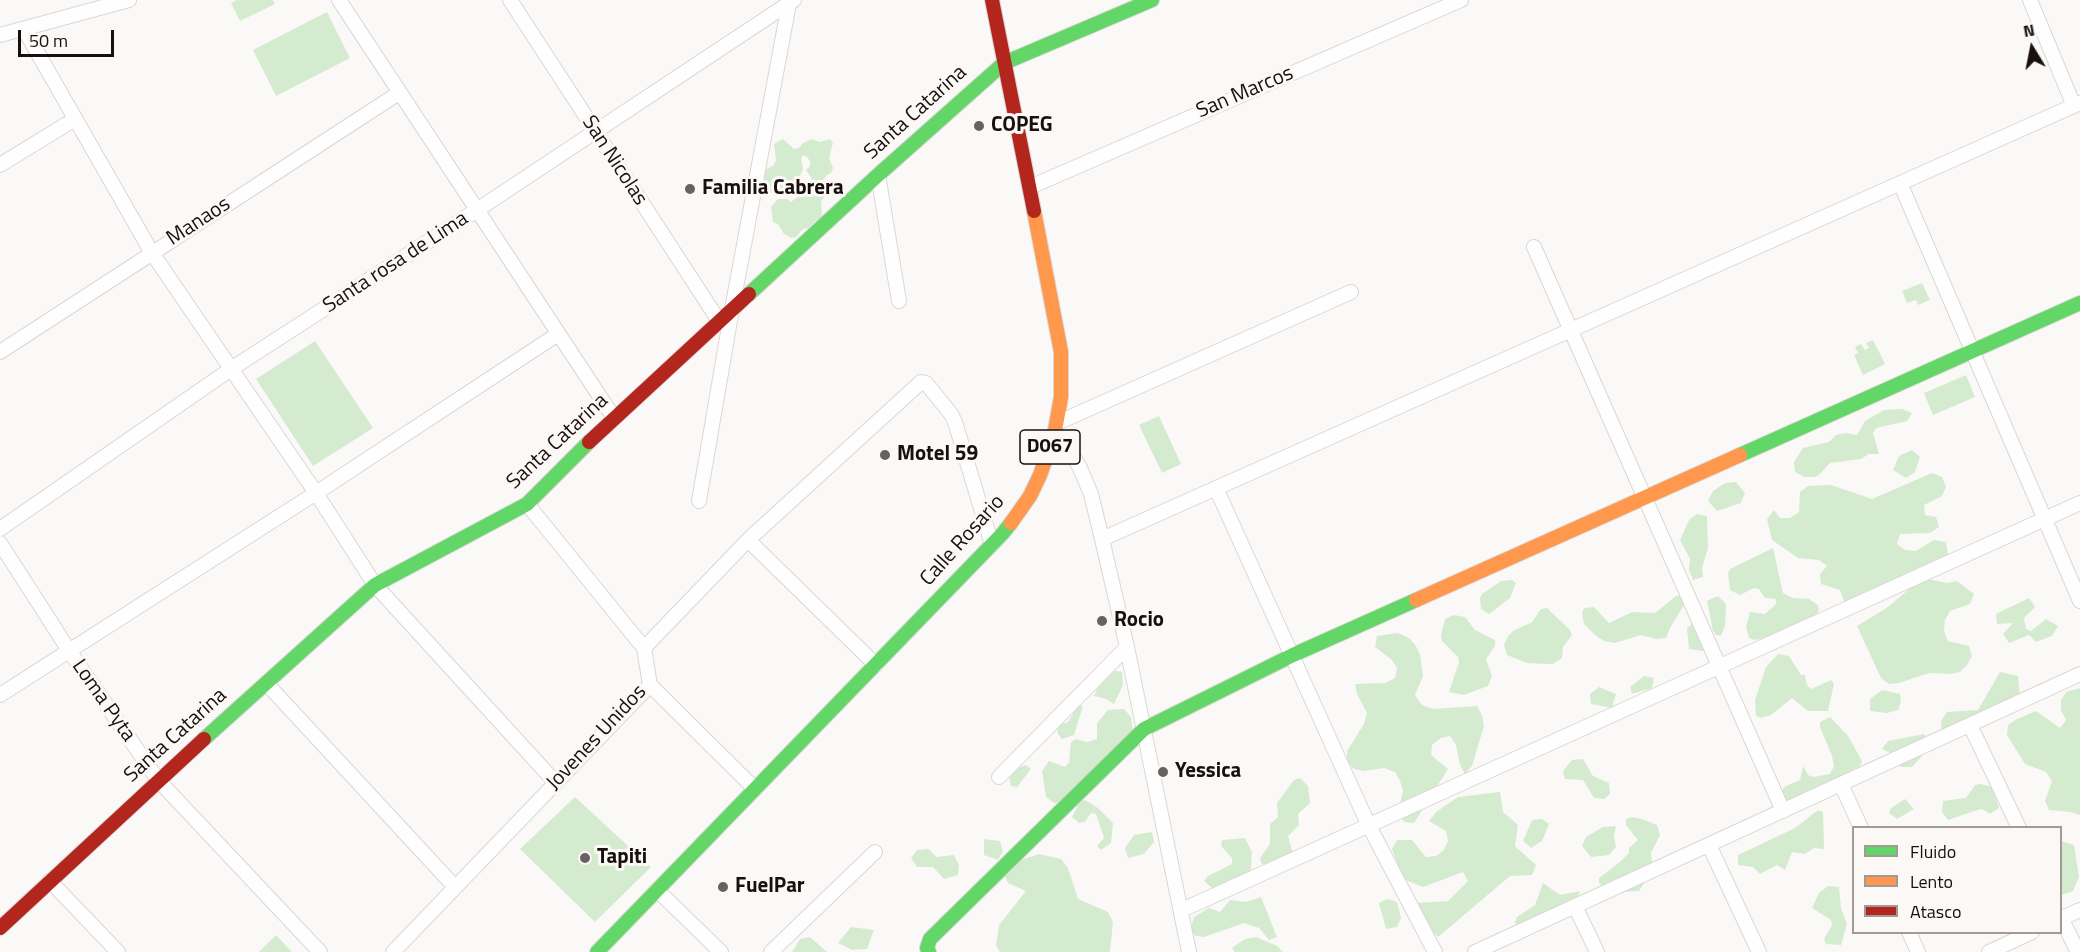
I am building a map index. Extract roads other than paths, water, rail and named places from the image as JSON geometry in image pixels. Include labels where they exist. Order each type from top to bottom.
[{"type":"street","points":[[0,35],[24,29],[90,5],[129,0]]},
{"type":"street","points":[[339,0],[614,418]]},
{"type":"street","name":"San Nicolas","points":[[510,0],[719,321]]},
{"type":"street","name":"Calle Rosario","points":[[597,952],[992,545],[1018,515],[1030,496],[1055,429],[1061,397],[1060,352],[1030,187],[992,0]]},
{"type":"street","name":"Santa Catarina","points":[[0,928],[158,780],[375,585],[527,504],[614,418],[878,175],[1004,63],[1152,0]]},
{"type":"street","name":"San Marcos","points":[[1030,187],[1461,0]]},
{"type":"street","points":[[1102,539],[2077,104],[2030,0]]},
{"type":"street","points":[[699,501],[732,309],[791,2]]},
{"type":"street","name":"Santa rosa de Lima","points":[[0,529],[231,369],[477,210],[791,2]]},
{"type":"street","points":[[24,29],[152,253],[316,493],[375,585],[556,783]]},
{"type":"street","name":"Manaos","points":[[0,352],[399,93]]},
{"type":"street","points":[[0,165],[75,119]]},
{"type":"street","points":[[878,175],[899,301]]},
{"type":"street","points":[[1899,183],[2080,601]]},
{"type":"street","points":[[1534,247],[1782,811]]},
{"type":"street","points":[[1189,952],[1127,647],[1102,539],[1090,494],[1080,468],[1055,429],[1351,292]]},
{"type":"street","points":[[929,952],[927,948],[930,939],[1144,729],[1293,655],[2080,303]]},
{"type":"street","points":[[0,695],[316,493],[558,334]]},
{"type":"street","points":[[644,648],[748,540],[921,382],[926,383],[955,422],[992,545]]},
{"type":"street","points":[[1216,488],[1369,825],[1435,952]]},
{"type":"street","points":[[1182,910],[2080,503]]},
{"type":"street","name":"Jovenes Unidos","points":[[393,952],[650,685],[644,648],[527,504]]},
{"type":"street","points":[[748,540],[876,665]]},
{"type":"street","name":"Loma Pyta","points":[[0,543],[70,652],[158,780],[320,952]]},
{"type":"street","points":[[999,777],[1127,647]]},
{"type":"street","points":[[1475,952],[2080,675]]},
{"type":"street","points":[[266,683],[455,887]]},
{"type":"street","points":[[650,685],[756,789]]},
{"type":"street","points":[[1970,725],[2018,826]]},
{"type":"street","points":[[1841,784],[1860,826]]},
{"type":"street","points":[[1709,845],[1759,952]]},
{"type":"street","points":[[771,952],[875,852]]},
{"type":"street","points":[[50,881],[118,952]]},
{"type":"street","points":[[657,890],[721,952]]},
{"type":"street","points":[[1575,906],[1597,952]]},
{"type":"street","points":[[2062,918],[2080,910]]},
{"type":"street","points":[[2062,920],[2078,952]]},
{"type":"street","points":[[1909,934],[1918,952]]},
{"type":"street","points":[[1989,952],[2030,934]]},
{"type":"place","name":"COPEG","points":[[979,126]]},
{"type":"place","name":"Familia Cabrera","points":[[690,189]]},
{"type":"place","name":"Motel 59","points":[[885,455]]},
{"type":"place","name":"Rocio","points":[[1102,621]]},
{"type":"place","name":"Yessica","points":[[1163,772]]},
{"type":"place","name":"Tapiti","points":[[585,858]]},
{"type":"place","name":"FuelPar","points":[[723,887]]}]
